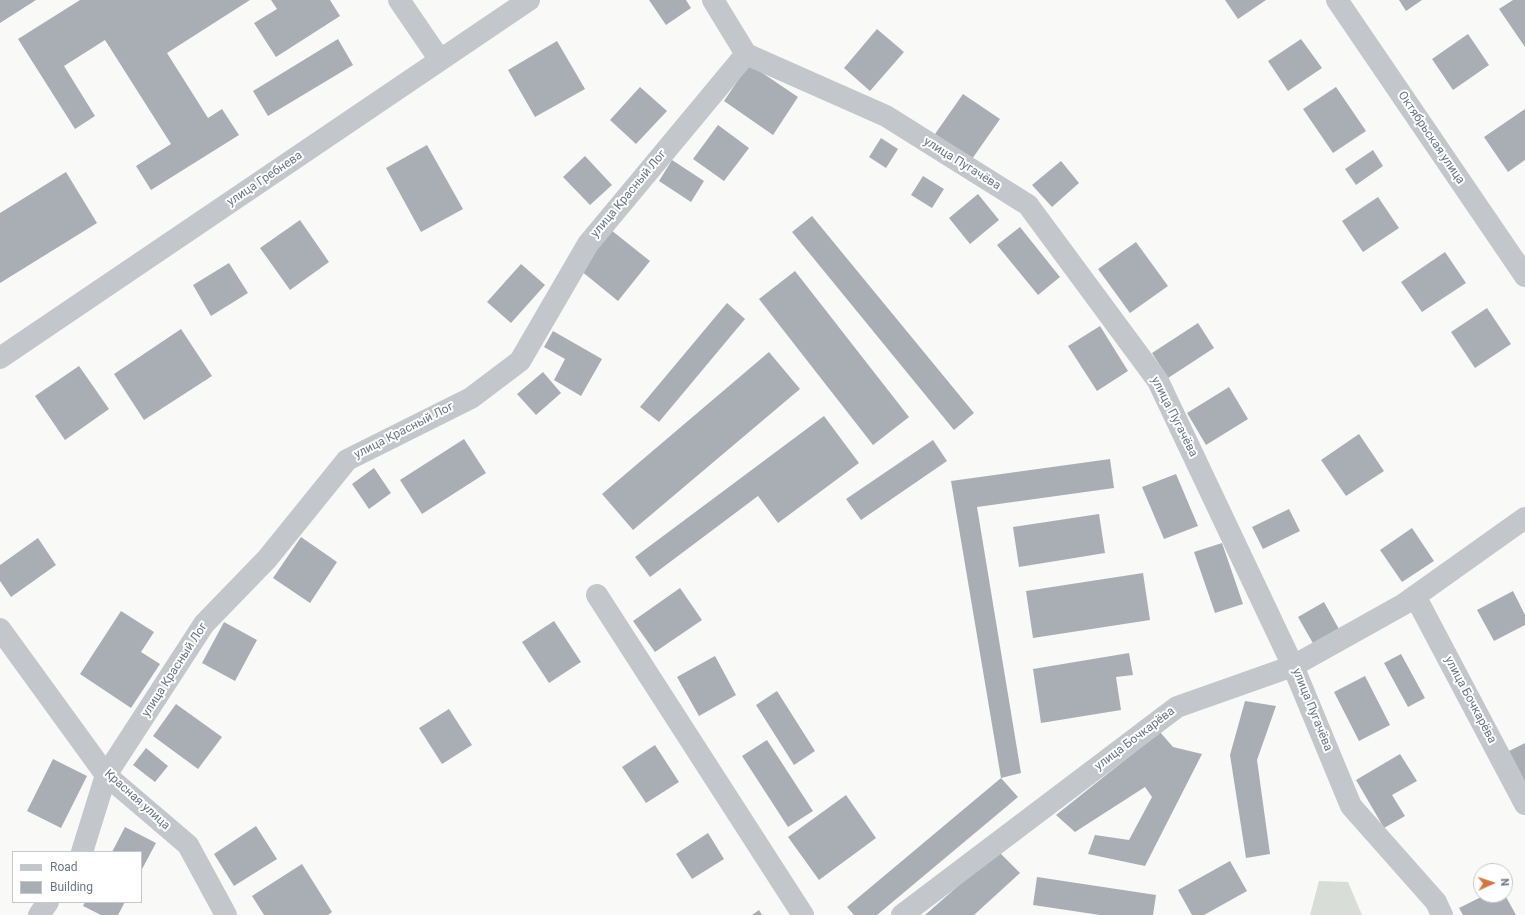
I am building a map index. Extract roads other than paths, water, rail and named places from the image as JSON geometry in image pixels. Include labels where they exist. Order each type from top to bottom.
[{"type":"street","points":[[399,0],[440,60]]},
{"type":"street","name":"улица Гребнева","points":[[0,358],[529,0]]},
{"type":"street","points":[[713,0],[746,54]]},
{"type":"street","name":"Октябрьская улица","points":[[1338,0],[1525,276]]},
{"type":"street","name":"улица Пугачёва","points":[[746,54],[886,116],[1028,205],[1158,381],[1293,666],[1351,806],[1436,902],[1442,915]]},
{"type":"street","name":"улица Красный Лог","points":[[82,851],[106,775],[204,624],[267,559],[347,460],[471,398],[520,361],[588,244],[746,54]]},
{"type":"street","name":"улица Бочкарёва","points":[[902,915],[1177,707],[1293,666],[1404,604],[1525,518]]},
{"type":"street","points":[[597,595],[803,915]]},
{"type":"street","name":"улица Бочкарёва","points":[[1415,596],[1525,804]]},
{"type":"street","name":"Красная улица","points":[[0,629],[106,775],[188,845],[226,915]]},
{"type":"street","points":[[39,915],[47,903]]}]
